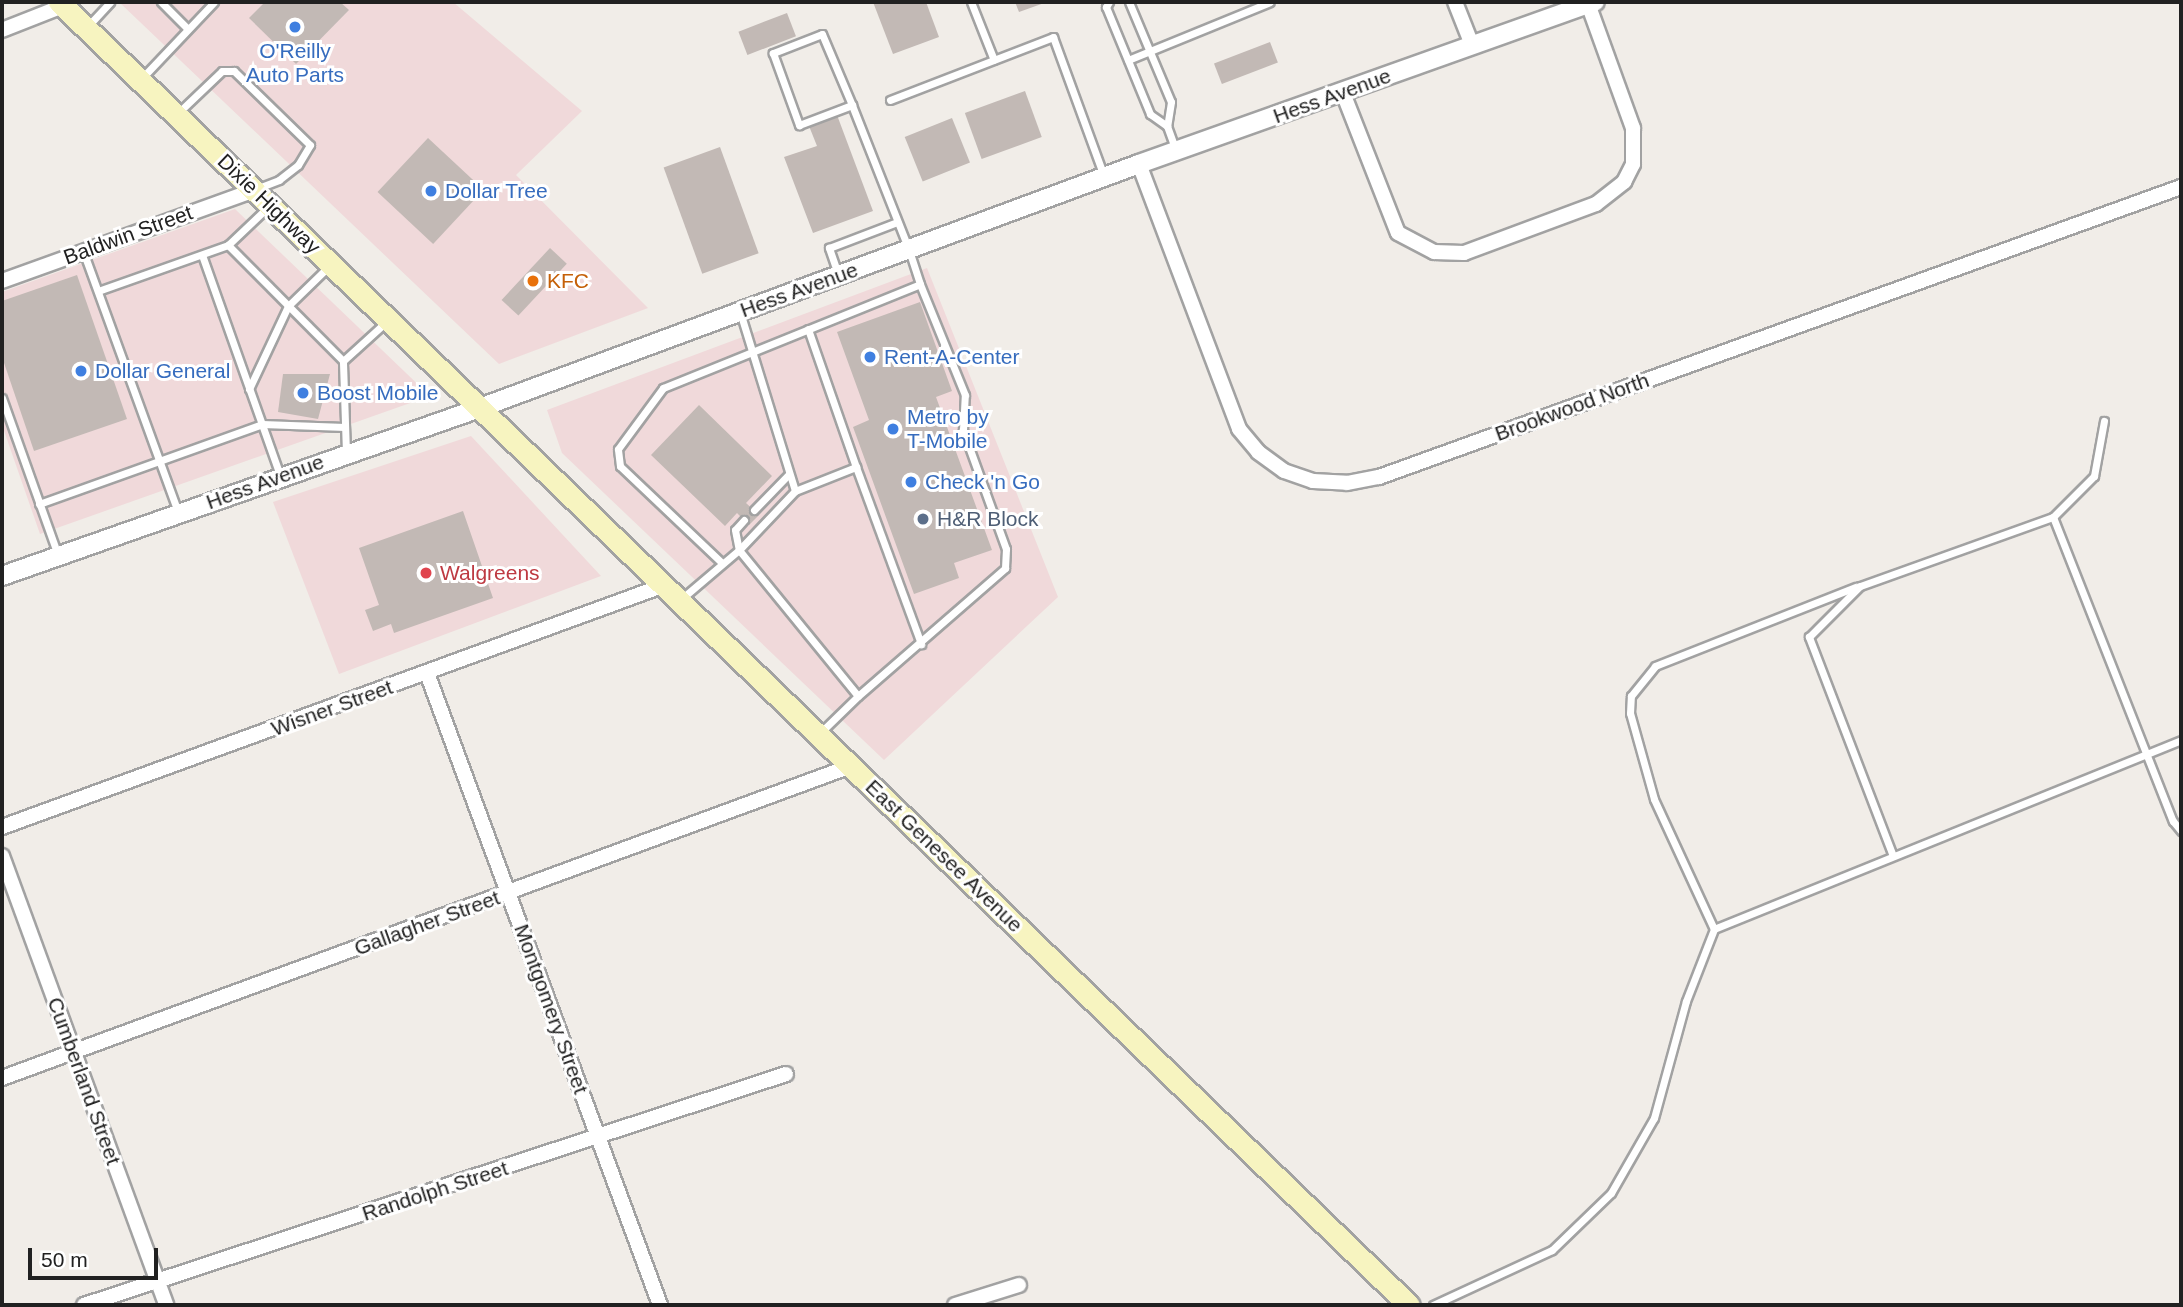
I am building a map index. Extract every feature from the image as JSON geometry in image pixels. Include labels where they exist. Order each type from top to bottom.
[{"type":"main road","name":"Dixie Highway","points":[[61,4],[263,197],[477,409]]},
{"type":"main road","name":"East Genesee Avenue","points":[[477,409],[1409,1305]]},
{"type":"street","points":[[1455,2],[1472,45]]},
{"type":"street","points":[[1343,93],[1398,233],[1434,253],[1464,253],[1596,204],[1624,182],[1633,164],[1633,128],[1591,3]]},
{"type":"street","name":"Hess Avenue","points":[[2,576],[280,475],[477,409],[1139,164],[1591,3]]},
{"type":"street","points":[[2,30],[61,4]]},
{"type":"street","name":"Brookwood North","points":[[1139,164],[1240,429],[1258,452],[1284,471],[1313,481],[1347,483],[1378,477],[2181,187]]},
{"type":"street","name":"Baldwin Street","points":[[2,281],[83,251],[263,197]]},
{"type":"street","name":"Wisner Street","points":[[2,827],[662,586]]},
{"type":"street","name":"Montgomery Street","points":[[427,673],[660,1305]]},
{"type":"street","name":"Gallagher Street","points":[[2,1078],[509,894],[850,766]]},
{"type":"street","name":"Cumberland Street","points":[[2,856],[166,1305]]},
{"type":"street","name":"Randolph Street","points":[[84,1305],[600,1138],[786,1073]]},
{"type":"street","points":[[955,1305],[1019,1285]]},
{"type":"lane","points":[[86,28],[110,2]]},
{"type":"lane","points":[[161,2],[187,27]]},
{"type":"lane","points":[[140,80],[187,27],[214,2]]},
{"type":"lane","points":[[971,2],[994,60]]},
{"type":"lane","points":[[1109,2],[1106,7],[1150,114],[1167,126]]},
{"type":"lane","points":[[1129,2],[1171,102],[1167,126],[1177,151]]},
{"type":"lane","points":[[1128,60],[1270,2]]},
{"type":"lane","points":[[818,735],[858,696],[921,644],[1005,568],[1006,549],[963,430],[965,395],[852,105],[822,34],[773,53],[799,125],[852,105]]},
{"type":"lane","points":[[890,100],[1054,37],[1105,177]]},
{"type":"lane","points":[[97,291],[228,245],[263,197],[298,165],[310,145],[234,71],[222,71],[177,114]]},
{"type":"lane","points":[[838,276],[829,248],[897,222]]},
{"type":"lane","points":[[228,245],[343,361],[346,453]]},
{"type":"lane","points":[[83,251],[178,513]]},
{"type":"lane","points":[[202,255],[280,475]]},
{"type":"lane","points":[[249,389],[288,306],[331,264]]},
{"type":"lane","points":[[721,562],[620,466],[618,449],[663,388],[751,350],[920,284]]},
{"type":"lane","points":[[740,312],[795,491]]},
{"type":"lane","points":[[343,361],[388,320]]},
{"type":"lane","points":[[808,329],[921,644]]},
{"type":"lane","points":[[2,398],[58,555]]},
{"type":"lane","points":[[1433,1305],[1552,1250],[1611,1193],[1654,1118],[1686,1001],[1714,929],[1654,799],[1630,713],[1630,696],[1655,666],[1860,586],[2053,517],[2094,475],[2104,421]]},
{"type":"lane","points":[[39,504],[262,424],[345,427]]},
{"type":"lane","points":[[679,601],[721,562],[739,550],[795,491],[856,467]]},
{"type":"lane","points":[[754,510],[789,474]]},
{"type":"lane","points":[[2053,517],[2147,754],[2181,831]]},
{"type":"lane","points":[[744,520],[735,530],[739,550],[858,696]]},
{"type":"lane","points":[[1860,586],[1809,637],[1893,856]]},
{"type":"lane","points":[[1714,929],[2181,740]]},
{"type":"shaded area","points":[[119,2],[453,2],[582,111],[516,175],[648,308],[499,364]]},
{"type":"shaded area","points":[[235,209],[430,396],[40,534],[2,425],[2,292]]},
{"type":"shaded area","points":[[927,268],[1058,597],[884,760],[562,453],[547,410]]},
{"type":"shaded area","points":[[471,436],[601,576],[339,674],[273,502]]},
{"type":"building","name":"O'Reilly Auto Parts","points":[[265,2],[340,2],[349,10],[296,64],[249,18]]},
{"type":"building","points":[[873,2],[926,2],[939,37],[893,54]]},
{"type":"building","points":[[1015,2],[1047,2],[1019,12]]},
{"type":"building","points":[[787,13],[796,36],[747,55],[738,32]]},
{"type":"building","points":[[1270,42],[1278,63],[1222,84],[1214,64]]},
{"type":"building","points":[[1025,91],[1042,137],[982,159],[965,113]]},
{"type":"building","points":[[837,115],[873,211],[813,233],[784,157],[817,146],[809,126]]},
{"type":"building","points":[[952,118],[970,163],[923,182],[905,137]]},
{"type":"building","name":"Dollar Tree","points":[[428,138],[484,190],[433,244],[378,192]]},
{"type":"building","points":[[720,147],[759,253],[702,274],[664,168]]},
{"type":"building","name":"KFC","points":[[550,248],[567,264],[518,316],[502,300]]},
{"type":"building","points":[[77,275],[127,419],[34,451],[2,357],[2,301]]},
{"type":"building","points":[[920,302],[952,391],[936,397],[992,550],[954,563],[959,578],[914,594],[853,427],[869,420],[837,332]]},
{"type":"building","name":"Boost Mobile","points":[[283,374],[330,374],[318,419],[278,412]]},
{"type":"building","points":[[699,405],[772,476],[746,503],[759,515],[749,525],[737,513],[725,526],[651,455]]},
{"type":"building","name":"Walgreens","points":[[463,511],[493,598],[394,633],[391,624],[373,631],[365,610],[379,605],[359,548]]},
{"type":"place","name":"O'Reilly Auto Parts","points":[[295,27]]},
{"type":"place","name":"Dollar Tree","points":[[431,191]]},
{"type":"place","name":"KFC","points":[[533,281]]},
{"type":"place","name":"Rent-A-Center","points":[[870,357]]},
{"type":"place","name":"Dollar General","points":[[81,371]]},
{"type":"place","name":"Boost Mobile","points":[[303,393]]},
{"type":"place","name":"Metro by T-Mobile","points":[[893,429]]},
{"type":"place","name":"Check 'n Go","points":[[911,482]]},
{"type":"place","name":"H&R Block","points":[[923,519]]},
{"type":"place","name":"Walgreens","points":[[426,573]]}]
